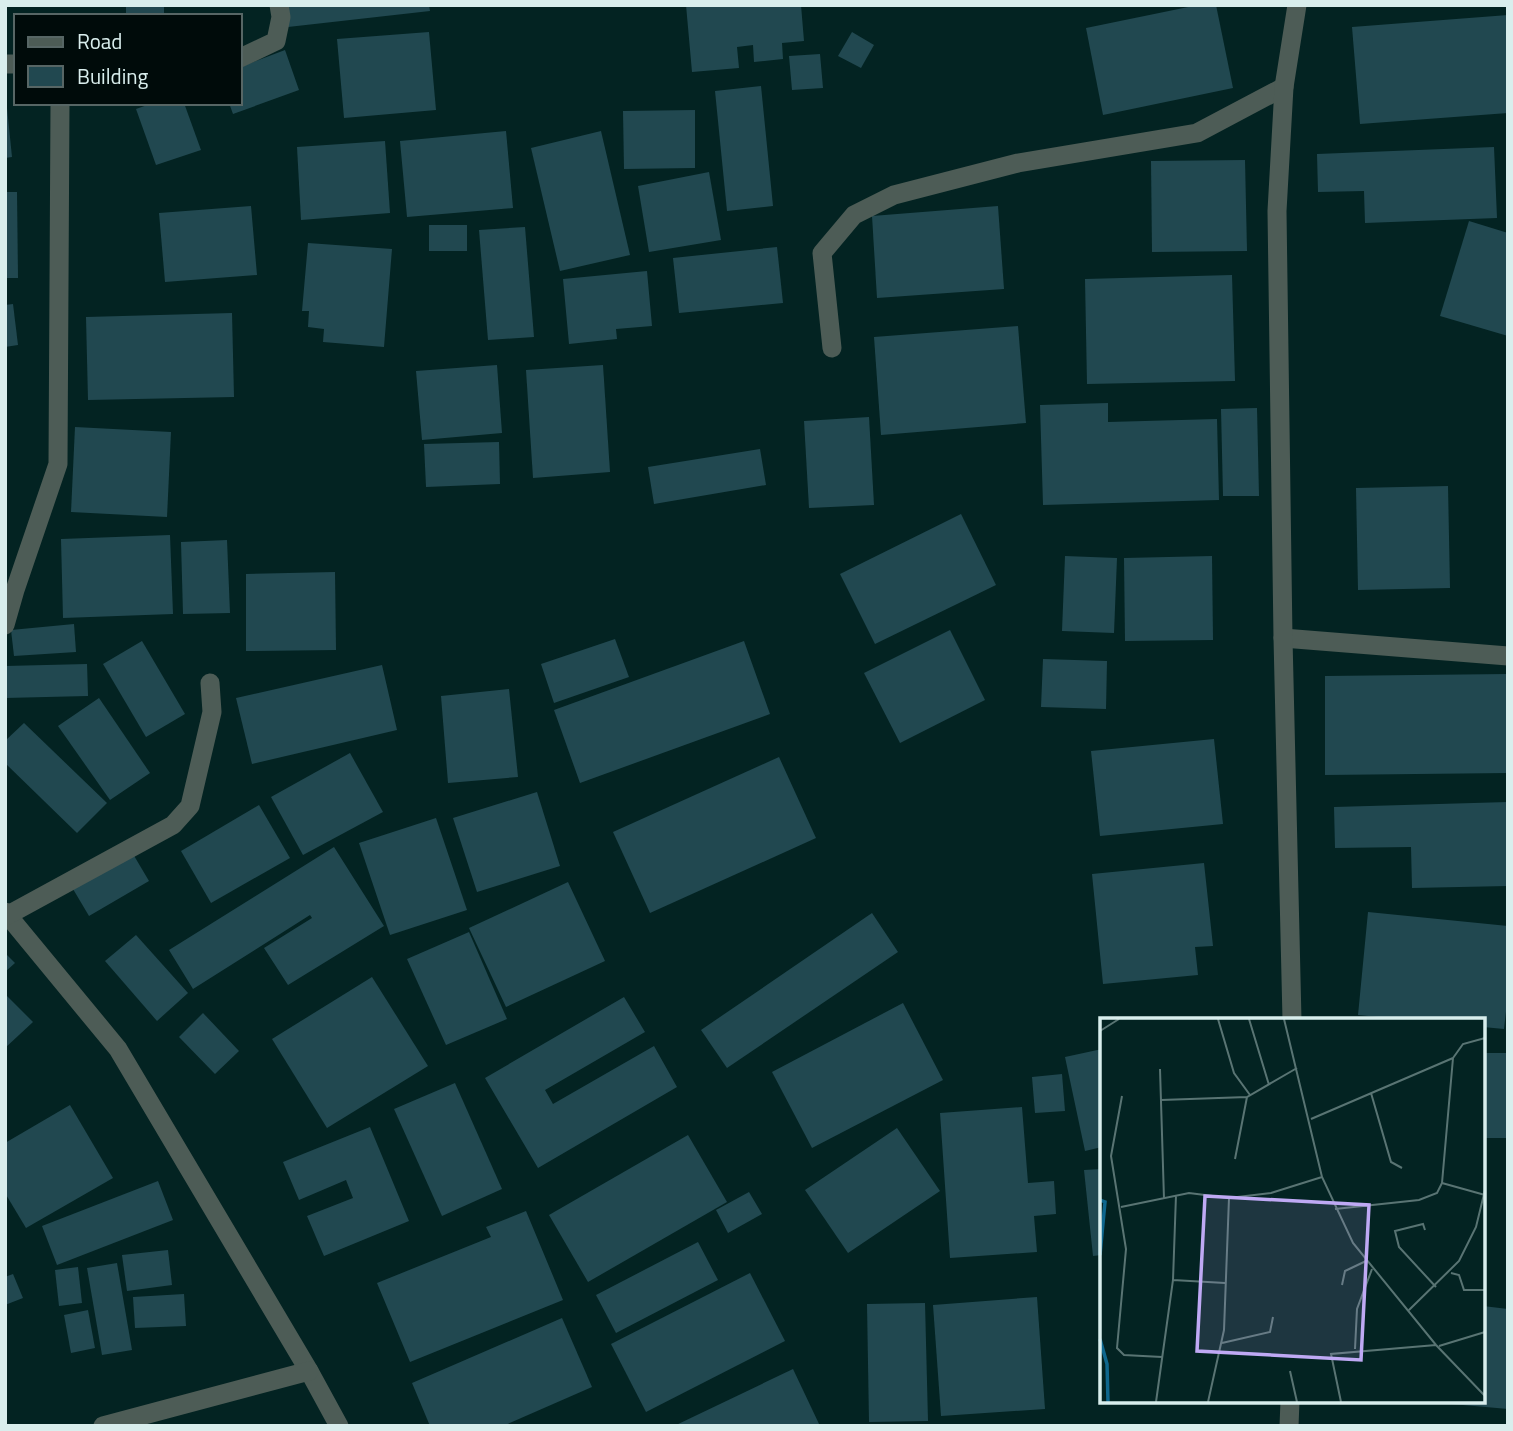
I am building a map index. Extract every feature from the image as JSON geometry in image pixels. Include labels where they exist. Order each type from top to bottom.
[{"type":"street","points":[[242,57],[276,41],[281,17],[279,5]]},
{"type":"street","points":[[1292,1018],[1283,638],[1278,211],[1284,87],[1297,5]]},
{"type":"street","points":[[832,348],[822,253],[853,215],[894,195],[1018,163],[1198,134],[1284,87]]},
{"type":"street","points":[[5,625],[58,464],[60,105]]},
{"type":"street","points":[[1283,638],[1508,656]]},
{"type":"street","points":[[210,683],[212,712],[190,806],[173,825],[6,913],[118,1049],[339,1426]]},
{"type":"street","points":[[103,1426],[309,1371]]},
{"type":"street","points":[[1289,1426],[1290,1403]]},
{"type":"building","points":[[126,5],[164,5],[164,14],[126,14]]},
{"type":"building","points":[[286,5],[429,5],[430,11],[288,27]]},
{"type":"building","points":[[686,5],[801,5],[804,41],[782,43],[783,59],[754,62],[753,45],[737,47],[739,68],[692,72]]},
{"type":"building","points":[[1198,5],[1216,5],[1233,88],[1103,115],[1086,28]]},
{"type":"building","points":[[1508,15],[1508,113],[1360,124],[1352,27]]},
{"type":"building","points":[[429,32],[436,110],[344,118],[337,39]]},
{"type":"building","points":[[852,32],[874,45],[861,68],[838,56]]},
{"type":"building","points":[[285,50],[299,90],[233,114],[230,105],[242,105],[242,66]]},
{"type":"building","points":[[820,54],[823,88],[792,90],[789,56]]},
{"type":"building","points":[[761,86],[773,206],[727,211],[715,91]]},
{"type":"building","points":[[147,105],[185,105],[201,150],[156,165],[136,109]]},
{"type":"building","points":[[5,108],[12,157],[5,158]]},
{"type":"building","points":[[695,110],[695,168],[624,169],[623,111]]},
{"type":"building","points":[[506,131],[513,208],[407,217],[400,141]]},
{"type":"building","points":[[601,131],[630,255],[560,271],[531,148]]},
{"type":"building","points":[[385,141],[390,213],[301,220],[297,147]]},
{"type":"building","points":[[1494,147],[1497,218],[1365,223],[1364,191],[1318,192],[1317,154]]},
{"type":"building","points":[[1245,160],[1247,251],[1152,252],[1151,161]]},
{"type":"building","points":[[709,172],[721,240],[649,252],[638,186]]},
{"type":"building","points":[[5,192],[17,192],[18,278],[5,278]]},
{"type":"building","points":[[251,206],[257,275],[165,282],[159,213]]},
{"type":"building","points":[[998,206],[1004,289],[877,298],[872,216]]},
{"type":"building","points":[[1469,221],[1508,233],[1508,336],[1440,316]]},
{"type":"building","points":[[429,225],[467,225],[467,251],[429,251]]},
{"type":"building","points":[[525,227],[534,337],[488,340],[479,230]]},
{"type":"building","points":[[308,243],[392,249],[384,347],[323,342],[324,329],[308,327],[309,311],[302,311]]},
{"type":"building","points":[[777,247],[783,303],[679,313],[673,258]]},
{"type":"building","points":[[647,271],[652,326],[616,329],[617,339],[569,344],[563,279]]},
{"type":"building","points":[[1232,275],[1235,381],[1087,384],[1085,279]]},
{"type":"building","points":[[13,304],[18,345],[5,347],[5,305]]},
{"type":"building","points":[[232,313],[234,397],[88,400],[86,317]]},
{"type":"building","points":[[1018,326],[1026,423],[881,435],[874,337]]},
{"type":"building","points":[[497,365],[502,433],[422,440],[416,371]]},
{"type":"building","points":[[603,365],[610,472],[533,478],[526,370]]},
{"type":"building","points":[[1108,403],[1108,422],[1217,419],[1219,500],[1043,505],[1040,405]]},
{"type":"building","points":[[1257,408],[1259,496],[1223,496],[1221,409]]},
{"type":"building","points":[[869,417],[874,505],[809,508],[804,421]]},
{"type":"building","points":[[75,427],[171,432],[167,517],[71,512]]},
{"type":"building","points":[[499,442],[500,484],[426,487],[424,444]]},
{"type":"building","points":[[760,449],[766,485],[654,504],[648,467]]},
{"type":"building","points":[[1448,486],[1450,588],[1358,590],[1356,488]]},
{"type":"building","points":[[961,514],[996,585],[875,644],[840,574]]},
{"type":"building","points":[[170,535],[173,614],[63,618],[61,539]]},
{"type":"building","points":[[227,540],[230,613],[183,614],[181,542]]},
{"type":"building","points":[[1065,556],[1117,558],[1114,633],[1062,631]]},
{"type":"building","points":[[1212,556],[1213,640],[1125,641],[1124,558]]},
{"type":"building","points":[[335,572],[336,650],[246,651],[246,574]]},
{"type":"building","points":[[74,624],[76,652],[14,656],[11,630]]},
{"type":"building","points":[[950,630],[985,700],[900,743],[864,673]]},
{"type":"building","points":[[615,639],[629,677],[554,703],[541,664]]},
{"type":"building","points":[[142,641],[185,714],[146,737],[103,664]]},
{"type":"building","points":[[744,641],[770,714],[580,783],[554,710]]},
{"type":"building","points":[[1043,659],[1107,661],[1106,709],[1041,707]]},
{"type":"building","points":[[87,664],[88,696],[5,698],[5,666]]},
{"type":"building","points":[[382,665],[397,730],[252,764],[236,698]]},
{"type":"building","points":[[1508,674],[1508,773],[1325,775],[1325,676]]},
{"type":"building","points":[[509,689],[518,777],[448,783],[441,696]]},
{"type":"building","points":[[99,698],[150,773],[110,800],[58,726]]},
{"type":"building","points":[[24,723],[107,803],[77,833],[5,763],[5,741]]},
{"type":"building","points":[[1214,739],[1223,824],[1100,836],[1091,751]]},
{"type":"building","points":[[350,753],[383,812],[303,855],[271,797]]},
{"type":"building","points":[[779,757],[816,838],[650,913],[613,832]]},
{"type":"building","points":[[537,792],[560,866],[477,892],[453,818]]},
{"type":"building","points":[[1508,802],[1508,886],[1412,888],[1411,847],[1335,848],[1334,807]]},
{"type":"building","points":[[259,805],[290,858],[211,903],[181,851]]},
{"type":"building","points":[[436,818],[467,910],[390,935],[359,843]]},
{"type":"building","points":[[334,847],[384,926],[288,985],[264,948],[312,918],[310,915],[193,989],[169,950]]},
{"type":"building","points":[[133,854],[149,881],[89,916],[73,889]]},
{"type":"building","points":[[1204,863],[1213,946],[1195,947],[1198,975],[1103,984],[1092,874]]},
{"type":"building","points":[[568,882],[605,961],[506,1007],[469,928]]},
{"type":"building","points":[[1368,912],[1508,926],[1508,994],[1504,1029],[1485,1027],[1485,1018],[1388,1018],[1358,1015]]},
{"type":"building","points":[[872,913],[898,952],[727,1068],[701,1030]]},
{"type":"building","points":[[469,932],[507,1019],[446,1045],[407,959]]},
{"type":"building","points":[[136,935],[188,993],[157,1021],[105,961]]},
{"type":"building","points":[[5,953],[15,963],[5,972]]},
{"type":"building","points":[[372,977],[428,1066],[327,1128],[272,1039]]},
{"type":"building","points":[[5,994],[33,1022],[5,1048]]},
{"type":"building","points":[[624,997],[645,1032],[545,1090],[553,1104],[654,1046],[677,1087],[538,1168],[485,1078]]},
{"type":"building","points":[[903,1003],[943,1080],[812,1148],[772,1072]]},
{"type":"building","points":[[203,1013],[239,1051],[215,1074],[179,1037]]},
{"type":"building","points":[[1100,1049],[1100,1147],[1085,1151],[1065,1057]]},
{"type":"building","points":[[1485,1053],[1506,1053],[1507,1138],[1485,1138]]},
{"type":"building","points":[[1062,1074],[1065,1111],[1035,1113],[1032,1077]]},
{"type":"building","points":[[455,1083],[502,1189],[442,1216],[394,1109]]},
{"type":"building","points":[[70,1105],[113,1178],[26,1228],[5,1193],[5,1143]]},
{"type":"building","points":[[1022,1107],[1028,1183],[1054,1181],[1056,1214],[1034,1216],[1037,1252],[950,1258],[940,1113]]},
{"type":"building","points":[[370,1127],[409,1221],[324,1256],[307,1216],[353,1198],[346,1180],[299,1200],[283,1162]]},
{"type":"building","points":[[897,1128],[940,1191],[848,1253],[805,1190]]},
{"type":"building","points":[[688,1135],[727,1202],[588,1282],[549,1215]]},
{"type":"building","points":[[1100,1169],[1100,1255],[1093,1256],[1084,1170]]},
{"type":"building","points":[[158,1181],[173,1220],[57,1265],[42,1226]]},
{"type":"building","points":[[749,1192],[762,1214],[728,1233],[716,1210]]},
{"type":"building","points":[[526,1211],[563,1300],[410,1362],[377,1283],[491,1237],[486,1227]]},
{"type":"building","points":[[698,1242],[718,1280],[616,1333],[596,1295]]},
{"type":"building","points":[[168,1250],[172,1285],[127,1291],[122,1255]]},
{"type":"building","points":[[117,1263],[132,1350],[102,1355],[87,1268]]},
{"type":"building","points":[[78,1267],[82,1303],[59,1306],[55,1270]]},
{"type":"building","points":[[750,1273],[785,1341],[646,1412],[611,1344]]},
{"type":"building","points":[[13,1274],[23,1298],[5,1305],[5,1277]]},
{"type":"building","points":[[184,1294],[186,1326],[135,1328],[133,1297]]},
{"type":"building","points":[[1037,1297],[1045,1409],[941,1416],[933,1305]]},
{"type":"building","points":[[925,1303],[928,1421],[869,1422],[867,1304]]},
{"type":"building","points":[[1485,1306],[1508,1309],[1508,1409],[1440,1403],[1485,1403]]},
{"type":"building","points":[[88,1310],[95,1348],[71,1353],[64,1315]]},
{"type":"building","points":[[562,1318],[592,1387],[503,1426],[430,1426],[412,1383]]},
{"type":"building","points":[[793,1369],[820,1426],[674,1426]]}]
